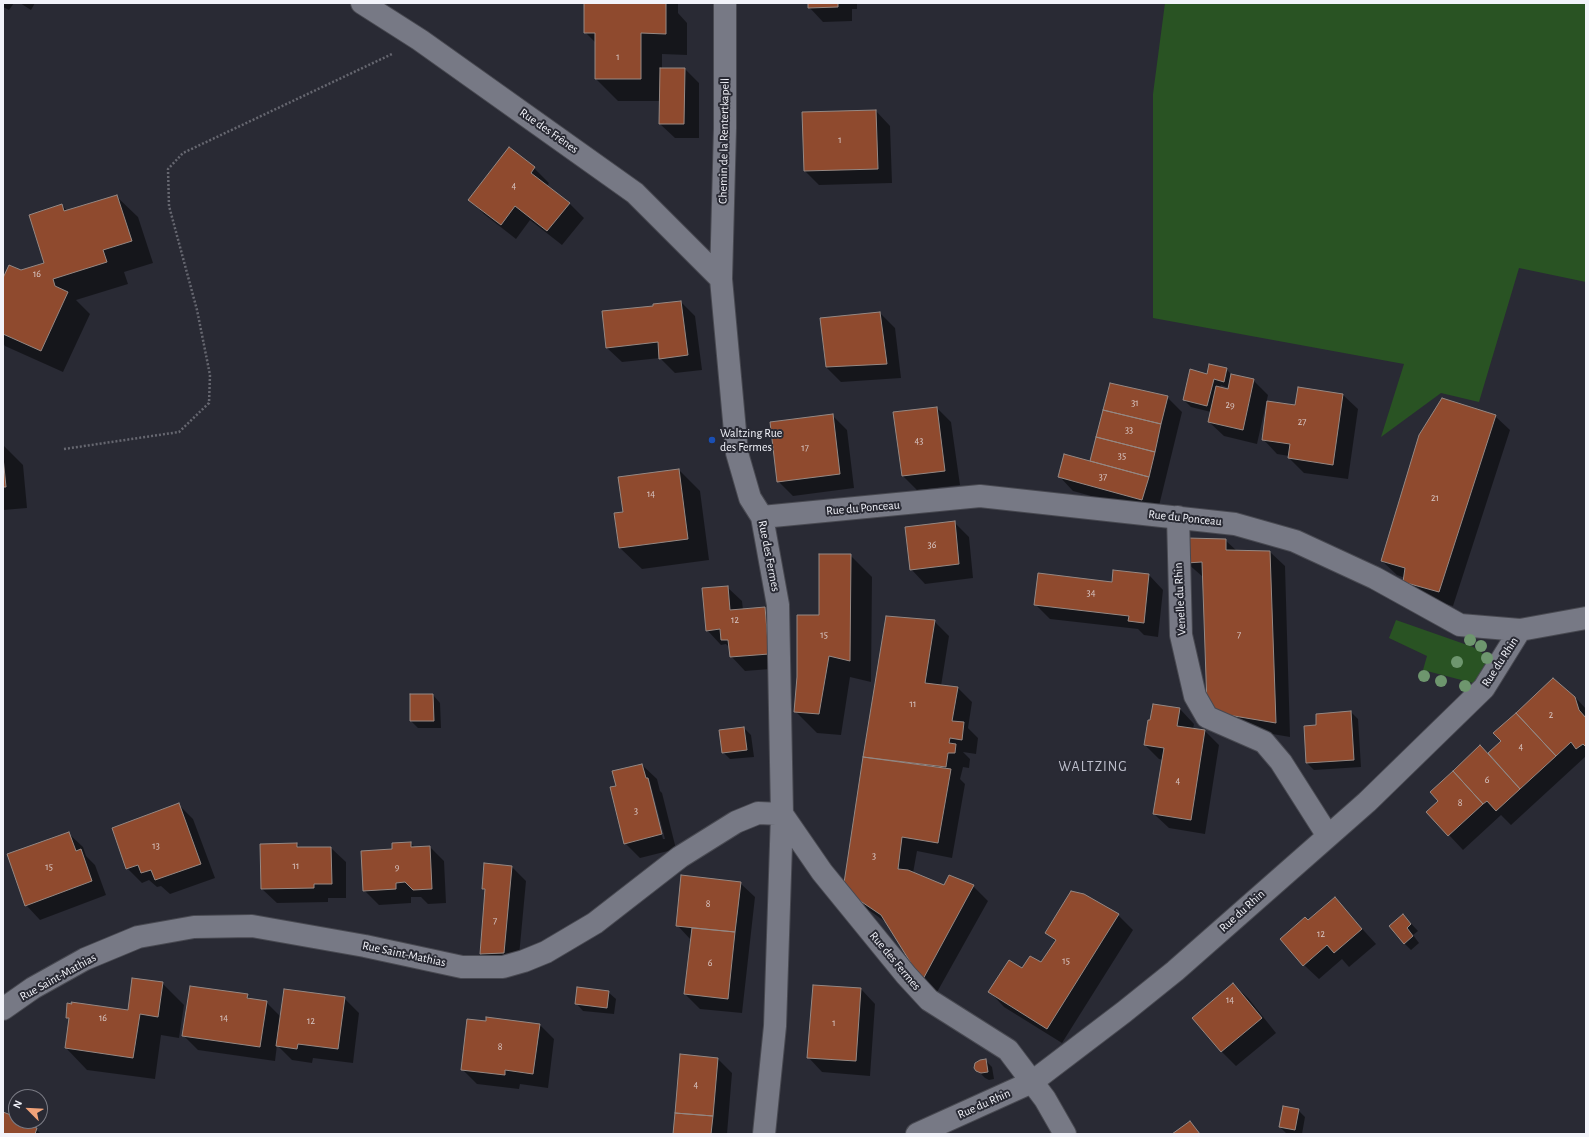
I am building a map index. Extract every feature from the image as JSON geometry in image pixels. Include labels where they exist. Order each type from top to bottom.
[{"type":"street","name":"Rue des Frênes","points":[[362,3],[420,40],[636,193],[721,279]]},
{"type":"street","name":"Chemin de la Rentertkapell","points":[[721,279],[725,128],[725,3]]},
{"type":"street","name":"Rue des Fermes","points":[[721,279],[737,453],[750,498],[762,517],[778,605],[782,814],[775,1026],[764,1134]]},
{"type":"street","name":"Rue du Ponceau","points":[[762,517],[980,496],[1236,524],[1296,540],[1375,578],[1460,625],[1520,630],[1586,618]]},
{"type":"street","name":"Venelle du Rhin","points":[[1178,517],[1181,635],[1195,696],[1207,717],[1264,742],[1281,762],[1328,836]]},
{"type":"street","name":"Rue du Rhin","points":[[917,1134],[1032,1082],[1175,971],[1367,802],[1484,688],[1520,630]]},
{"type":"street","name":"Rue Saint-Mathias","points":[[3,1009],[33,988],[85,959],[138,937],[194,927],[252,926],[365,946],[462,967],[503,967],[524,961],[546,952],[595,923],[680,857],[736,822],[758,813],[782,814]]},
{"type":"street","name":"Rue des Fermes","points":[[782,814],[822,872],[906,975],[924,995],[941,1008],[1008,1050],[1045,1099],[1065,1134]]},
{"type":"path","points":[[64,449],[179,432],[209,403],[210,375],[196,310],[169,206],[168,169],[183,153],[420,40]]},
{"type":"green space","points":[[1165,3],[1586,3],[1586,282],[1519,268],[1479,402],[1441,393],[1381,437],[1404,364],[1153,318],[1153,94]]},
{"type":"green space","points":[[1396,620],[1473,647],[1482,653],[1485,664],[1480,675],[1473,683],[1423,670],[1427,656],[1389,638]]},
{"type":"building","points":[[584,3],[666,3],[666,34],[641,33],[641,79],[595,79],[595,33],[584,33]]},
{"type":"building","points":[[808,3],[838,3],[838,7],[808,8]]},
{"type":"building","points":[[660,68],[685,68],[684,124],[659,124]]},
{"type":"building","points":[[876,110],[878,169],[804,171],[802,112]]},
{"type":"building","points":[[509,147],[535,167],[531,173],[570,203],[547,231],[515,206],[501,225],[468,200]]},
{"type":"building","points":[[117,195],[132,241],[103,250],[107,262],[53,279],[55,286],[68,292],[41,351],[3,334],[3,278],[9,265],[21,270],[44,263],[29,215],[62,204],[64,211]]},
{"type":"building","points":[[681,301],[688,355],[659,359],[658,342],[606,348],[602,311],[653,306],[653,304]]},
{"type":"building","points":[[880,312],[887,364],[826,367],[820,318]]},
{"type":"building","points":[[1209,364],[1227,368],[1224,382],[1214,379],[1207,406],[1183,400],[1190,369],[1207,374]]},
{"type":"building","points":[[1231,374],[1254,379],[1243,430],[1208,422],[1216,386],[1228,389]]},
{"type":"building","points":[[1110,383],[1168,396],[1161,424],[1103,410]]},
{"type":"building","points":[[1298,387],[1343,394],[1333,465],[1288,458],[1290,444],[1262,440],[1267,401],[1295,405]]},
{"type":"building","points":[[1442,398],[1496,415],[1439,592],[1403,582],[1405,568],[1381,561],[1419,435]]},
{"type":"building","points":[[937,407],[945,471],[902,476],[893,412]]},
{"type":"building","points":[[1103,410],[1161,424],[1155,452],[1096,437]]},
{"type":"building","points":[[833,414],[840,474],[777,482],[770,422]]},
{"type":"building","points":[[1096,437],[1155,452],[1149,477],[1090,461]]},
{"type":"building","points":[[1064,454],[1149,477],[1142,500],[1058,477]]},
{"type":"building","points":[[3,457],[6,487],[3,487]]},
{"type":"building","points":[[679,469],[688,539],[619,548],[614,513],[623,512],[618,477]]},
{"type":"building","points":[[955,521],[959,564],[910,570],[905,527]]},
{"type":"building","points":[[1187,538],[1226,539],[1226,550],[1270,551],[1276,723],[1222,714],[1207,706],[1202,562],[1186,563]]},
{"type":"building","points":[[819,554],[851,554],[850,661],[829,656],[819,714],[794,712],[797,677],[797,615],[819,615]]},
{"type":"building","points":[[1113,570],[1149,574],[1144,623],[1128,621],[1129,616],[1034,605],[1038,573],[1112,582]]},
{"type":"building","points":[[728,586],[730,610],[765,607],[769,654],[730,657],[728,640],[721,640],[720,629],[706,631],[702,588]]},
{"type":"building","points":[[886,616],[935,620],[925,683],[958,687],[952,721],[964,722],[962,740],[950,738],[949,743],[956,744],[955,753],[948,753],[946,767],[863,757]]},
{"type":"building","points":[[1553,678],[1575,697],[1579,710],[1586,718],[1586,747],[1583,744],[1576,749],[1571,742],[1556,756],[1516,713]]},
{"type":"building","points":[[410,694],[433,694],[434,721],[410,721]]},
{"type":"building","points":[[1153,704],[1180,708],[1177,726],[1205,730],[1191,820],[1153,814],[1164,748],[1144,745],[1148,720],[1150,720]]},
{"type":"building","points":[[1351,711],[1354,760],[1306,763],[1304,726],[1316,725],[1316,714]]},
{"type":"building","points":[[1516,713],[1556,756],[1520,789],[1488,753],[1501,741],[1493,733]]},
{"type":"building","points":[[744,727],[747,750],[722,753],[719,730]]},
{"type":"building","points":[[1480,745],[1520,789],[1496,811],[1487,801],[1483,804],[1453,771]]},
{"type":"building","points":[[863,757],[951,769],[938,843],[902,837],[898,869],[908,870],[944,885],[949,875],[974,885],[922,981],[881,915],[850,894],[844,883]]},
{"type":"building","points":[[642,764],[646,778],[648,778],[662,834],[624,844],[610,787],[616,786],[612,771]]},
{"type":"building","points":[[1453,771],[1483,804],[1448,836],[1426,812],[1438,801],[1430,792]]},
{"type":"building","points":[[179,803],[201,864],[155,880],[151,870],[141,873],[138,865],[126,869],[112,828]]},
{"type":"building","points":[[69,832],[76,851],[81,849],[92,881],[25,906],[7,854]]},
{"type":"building","points":[[411,842],[411,847],[430,846],[432,889],[413,890],[405,882],[396,883],[396,889],[363,891],[361,851],[392,849],[392,843]]},
{"type":"building","points":[[297,843],[297,847],[331,847],[332,884],[314,884],[314,888],[261,889],[260,844]]},
{"type":"building","points":[[484,863],[512,866],[504,953],[480,954],[485,889],[482,889]]},
{"type":"building","points":[[681,875],[741,882],[735,932],[676,926]]},
{"type":"building","points":[[1071,891],[1084,894],[1119,914],[1047,1029],[988,992],[1009,960],[1022,968],[1030,956],[1041,962],[1056,940],[1045,933]]},
{"type":"building","points":[[1335,897],[1362,929],[1334,953],[1327,945],[1303,966],[1280,939],[1305,917],[1308,920]]},
{"type":"building","points":[[1403,914],[1411,924],[1407,928],[1413,936],[1404,944],[1389,926]]},
{"type":"building","points":[[692,928],[735,932],[728,999],[684,994]]},
{"type":"building","points":[[132,978],[163,982],[158,1017],[140,1014],[133,1058],[65,1048],[69,1018],[66,1018],[67,1003],[72,1004],[71,1002],[128,1010]]},
{"type":"building","points":[[1233,983],[1262,1018],[1221,1052],[1192,1018]]},
{"type":"building","points":[[813,985],[861,988],[856,1061],[807,1058]]},
{"type":"building","points":[[190,986],[248,994],[247,998],[267,1001],[260,1047],[182,1036]]},
{"type":"building","points":[[577,987],[609,991],[607,1008],[575,1004]]},
{"type":"building","points":[[284,989],[345,997],[338,1049],[298,1044],[297,1049],[276,1046]]},
{"type":"building","points":[[486,1017],[540,1024],[533,1074],[505,1070],[505,1075],[461,1070],[467,1019],[486,1021]]},
{"type":"building","points":[[680,1054],[718,1058],[713,1116],[675,1113]]},
{"type":"building","points":[[986,1059],[988,1072],[981,1073],[976,1071],[974,1068],[975,1063]]},
{"type":"building","points":[[1283,1106],[1299,1109],[1295,1130],[1279,1127]]},
{"type":"building","points":[[3,1112],[8,1114],[8,1129],[37,1129],[35,1134],[3,1134]]},
{"type":"building","points":[[675,1113],[713,1116],[711,1134],[673,1134]]},
{"type":"building","points":[[1190,1121],[1200,1134],[1172,1134]]},
{"type":"place","name":"Waltzing Rue des Fermes","points":[[712,440]]},
{"type":"district","name":"WALTZING","points":[[1093,767]]}]
